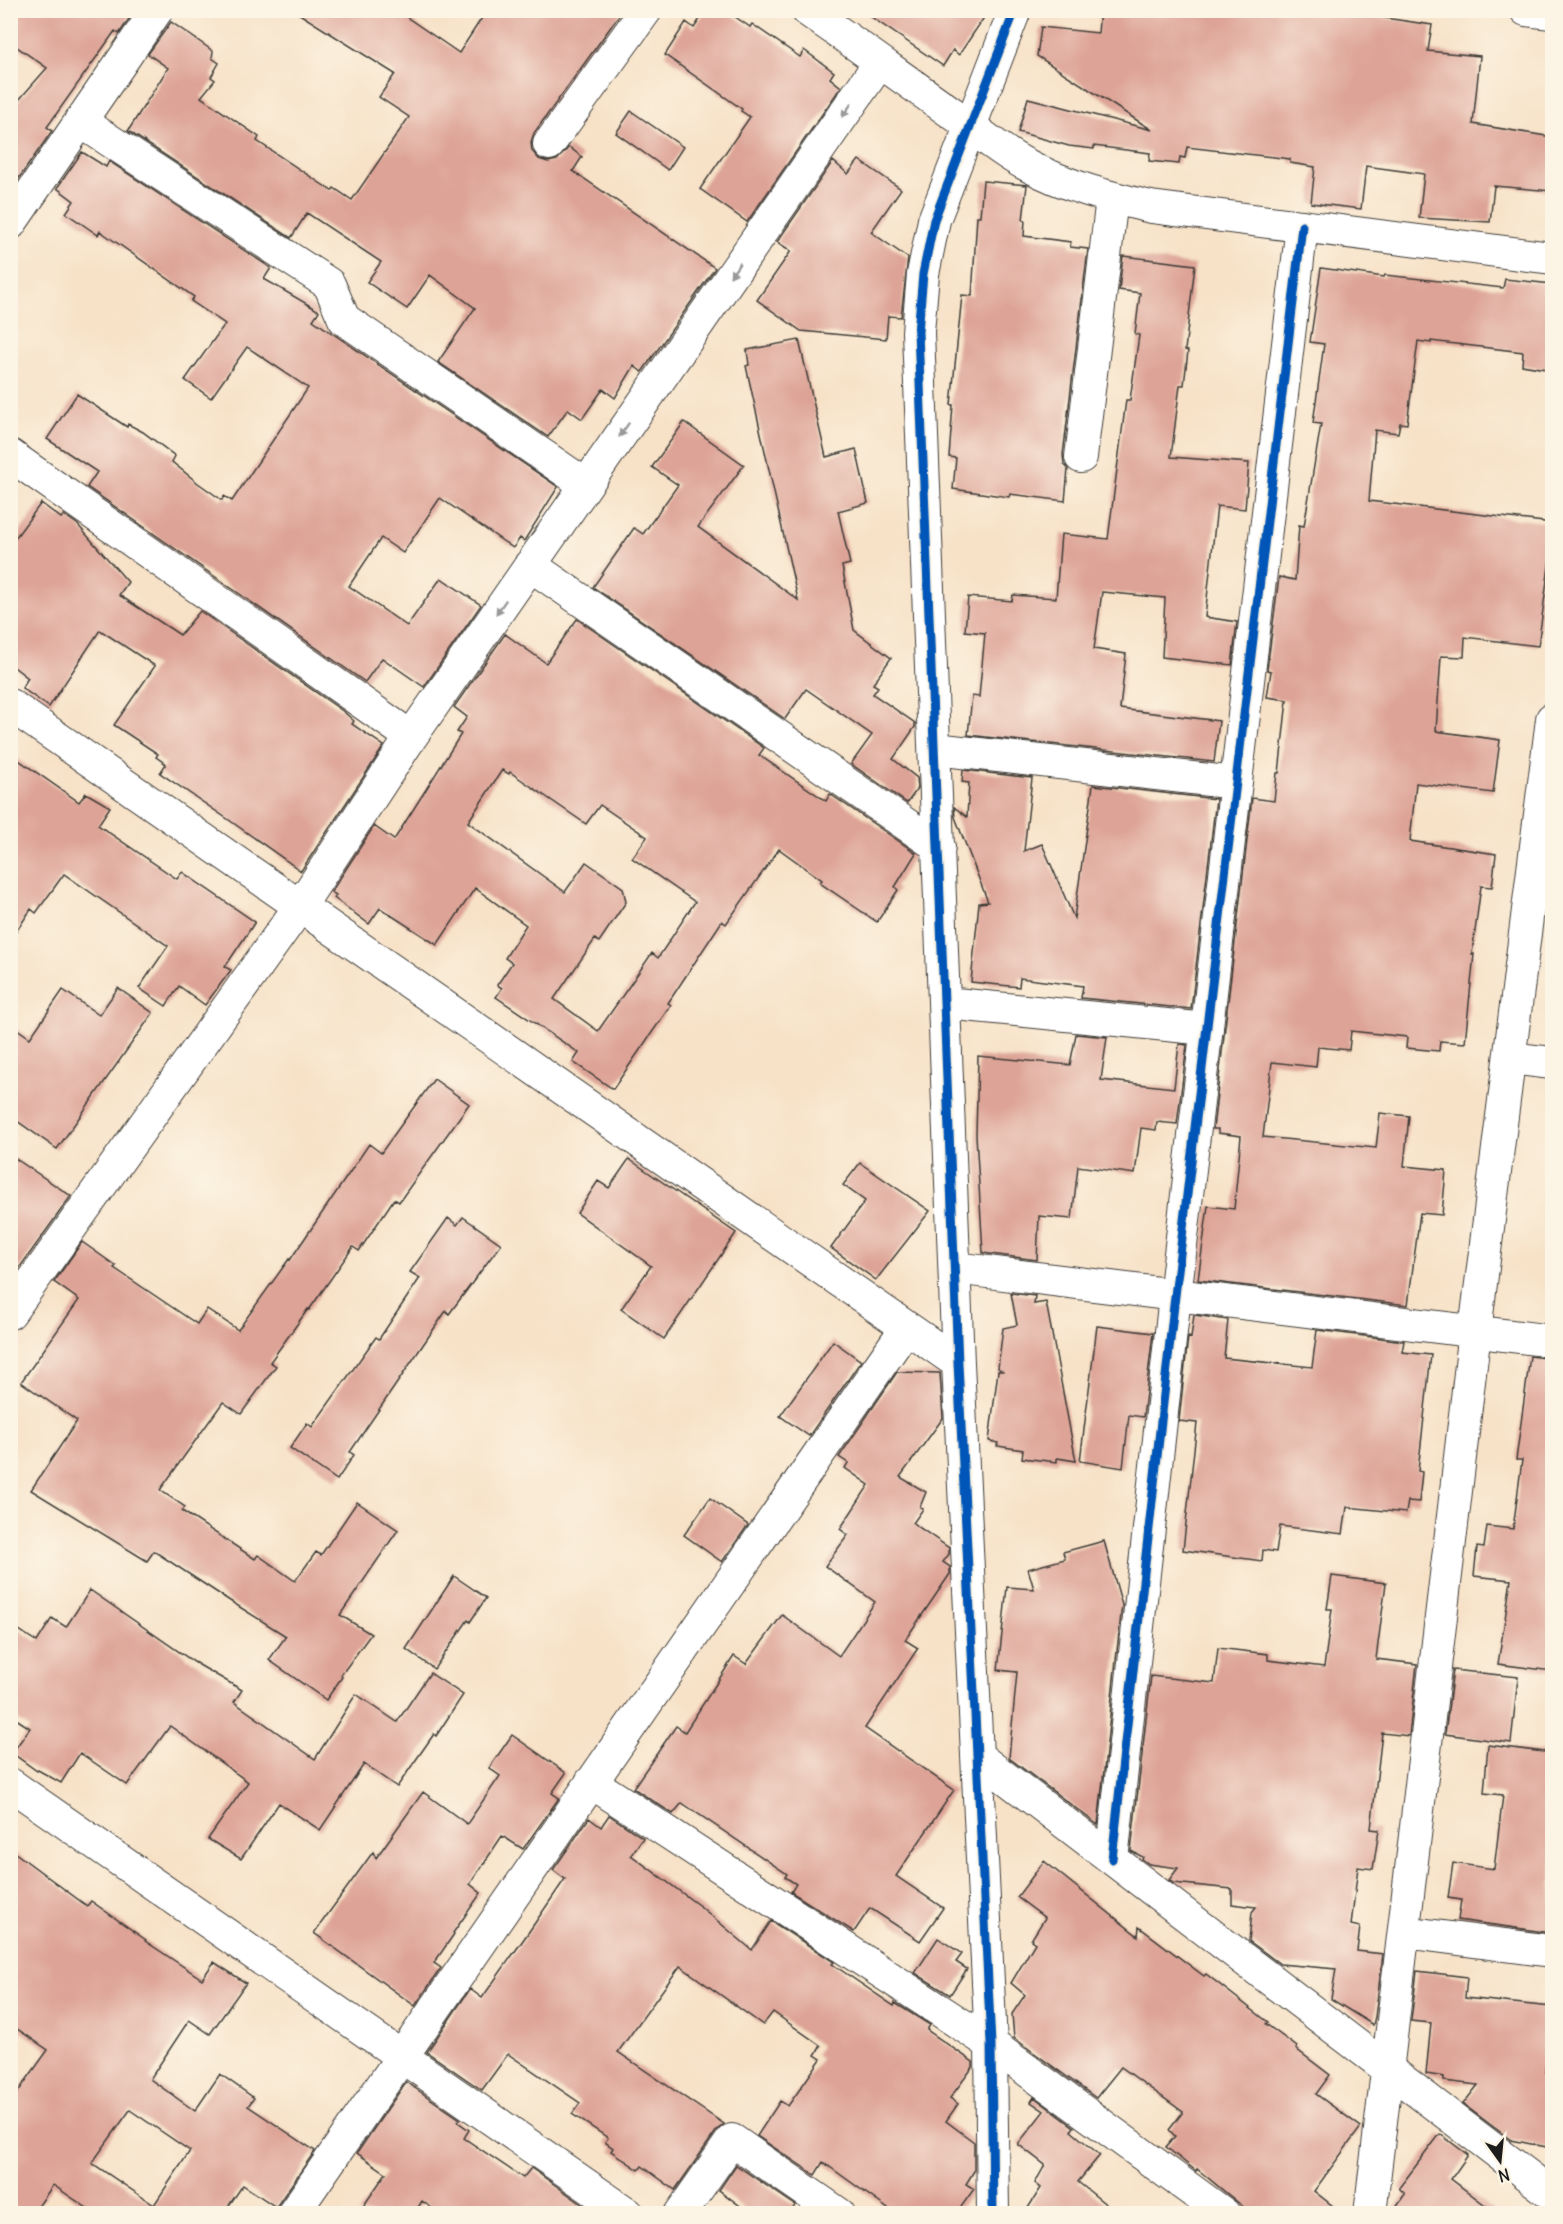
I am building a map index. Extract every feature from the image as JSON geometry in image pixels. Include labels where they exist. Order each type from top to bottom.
[{"type":"street","points":[[10,224],[157,10]]},
{"type":"street","points":[[549,144],[646,10]]},
{"type":"street","points":[[807,10],[970,125],[997,148],[1026,165],[1070,185],[1151,207],[1552,258]]},
{"type":"street","points":[[993,2214],[991,2044],[958,1363],[918,332],[923,274],[934,220],[1015,10]]},
{"type":"street","points":[[1526,10],[1552,14]]},
{"type":"street","points":[[10,1313],[300,906],[411,737],[880,62]]},
{"type":"street","points":[[80,121],[329,284],[344,319],[586,485]]},
{"type":"street","points":[[1081,457],[1112,198]]},
{"type":"street","points":[[1112,1859],[1175,1296],[1302,226]]},
{"type":"street","points":[[10,455],[411,737]]},
{"type":"street","points":[[530,566],[939,847]]},
{"type":"street","points":[[10,705],[958,1363]]},
{"type":"street","points":[[1370,2214],[1475,1331],[1552,719]]},
{"type":"street","points":[[935,748],[1236,783]]},
{"type":"street","points":[[945,1003],[1207,1029]]},
{"type":"street","points":[[1510,1058],[1552,1063]]},
{"type":"street","points":[[956,1268],[1552,1341]]},
{"type":"street","points":[[293,2214],[906,1328]]},
{"type":"street","points":[[977,1756],[1552,2194]]},
{"type":"street","points":[[591,1782],[991,2044],[1224,2214]]},
{"type":"street","points":[[10,1784],[628,2214]]},
{"type":"street","points":[[1404,1932],[1552,1951]]},
{"type":"street","points":[[680,2214],[732,2140],[839,2214]]},
{"type":"building","points":[[10,10],[135,10],[119,34],[115,31],[47,127],[52,131],[10,191],[10,110],[47,68],[10,42]]},
{"type":"building","points":[[293,10],[396,10],[459,53],[487,10],[623,10],[534,133],[531,142],[532,151],[539,159],[548,162],[557,160],[569,147],[582,157],[573,171],[715,268],[642,372],[634,366],[615,398],[603,389],[582,419],[568,409],[548,437],[438,362],[475,308],[430,275],[407,309],[367,282],[381,262],[307,213],[291,238],[128,131],[168,68],[148,54],[171,22],[213,51],[212,58],[219,63],[211,77],[215,80],[201,97],[259,137],[257,141],[332,191],[334,188],[352,200],[409,117],[379,97],[395,74]]},
{"type":"building","points":[[706,10],[725,10],[750,27],[752,24],[800,57],[804,50],[834,72],[830,78],[841,87],[747,222],[700,189],[750,117],[665,55],[686,22],[694,28]]},
{"type":"building","points":[[861,10],[989,10],[959,55],[953,50],[943,66]]},
{"type":"building","points":[[1100,10],[1352,10],[1351,13],[1432,25],[1428,51],[1480,56],[1473,124],[1552,137],[1552,191],[1494,186],[1490,222],[1419,218],[1424,174],[1366,166],[1361,209],[1311,203],[1315,167],[1290,163],[1290,159],[1187,147],[1185,158],[1180,157],[1179,164],[1149,161],[1150,153],[1094,146],[1094,149],[1069,146],[1018,132],[1028,98],[1152,130],[1037,56],[1041,27],[1098,33]]},
{"type":"building","points":[[631,111],[683,147],[668,170],[616,133]]},
{"type":"building","points":[[82,152],[106,167],[109,161],[271,268],[264,279],[319,311],[313,320],[558,487],[524,541],[520,538],[513,548],[440,498],[403,553],[381,538],[349,586],[407,626],[441,578],[481,605],[424,687],[382,658],[365,682],[87,487],[97,472],[47,439],[77,394],[127,427],[128,424],[143,432],[175,456],[172,462],[198,483],[222,500],[224,496],[232,501],[308,388],[247,347],[211,398],[185,380],[225,324],[191,301],[194,297],[100,231],[98,235],[66,213],[74,201],[57,188]]},
{"type":"building","points":[[859,160],[901,189],[871,232],[908,258],[901,317],[888,316],[886,339],[801,331],[757,300],[791,251],[777,242],[833,161],[848,174]]},
{"type":"building","points":[[983,181],[1027,185],[1023,220],[1025,220],[1024,236],[1071,242],[1070,247],[1088,249],[1063,455],[1064,464],[1068,469],[1065,501],[1010,494],[1009,497],[953,489],[956,458],[949,457],[953,405],[951,405],[962,295],[972,296],[977,216],[980,216]]},
{"type":"building","points":[[1123,256],[1195,265],[1185,350],[1188,351],[1184,385],[1180,385],[1171,457],[1249,463],[1245,509],[1217,506],[1205,617],[1237,622],[1232,665],[1162,657],[1165,598],[1102,592],[1094,649],[1126,654],[1120,709],[1219,721],[1214,762],[968,735],[972,696],[979,697],[985,633],[965,631],[968,597],[1012,601],[1013,595],[1056,598],[1061,534],[1108,539],[1126,400],[1130,400],[1139,335],[1135,334],[1140,293],[1119,290]]},
{"type":"building","points":[[1321,268],[1384,277],[1385,275],[1503,288],[1505,279],[1552,284],[1549,339],[1552,339],[1552,370],[1522,365],[1523,352],[1418,341],[1407,424],[1400,423],[1398,433],[1375,430],[1369,501],[1552,523],[1552,544],[1538,646],[1465,637],[1464,657],[1441,656],[1436,731],[1500,740],[1493,793],[1416,783],[1410,841],[1496,854],[1492,887],[1481,886],[1472,954],[1474,954],[1465,1043],[1440,1041],[1439,1051],[1406,1048],[1407,1037],[1351,1031],[1349,1050],[1318,1047],[1316,1067],[1272,1062],[1263,1137],[1376,1148],[1380,1113],[1409,1116],[1404,1166],[1446,1170],[1442,1215],[1420,1213],[1408,1305],[1198,1280],[1208,1206],[1234,1209],[1241,1136],[1218,1133],[1218,1129],[1213,1129],[1252,798],[1274,801],[1277,773],[1279,773],[1287,700],[1267,697],[1271,671],[1267,670],[1279,577],[1295,580],[1299,525],[1304,526],[1321,424],[1313,423],[1324,344],[1310,342]]},
{"type":"building","points":[[799,340],[826,457],[856,449],[868,503],[838,511],[850,564],[842,566],[854,630],[891,658],[873,684],[878,687],[873,694],[915,723],[915,727],[893,759],[917,778],[918,788],[907,803],[851,764],[872,735],[806,689],[785,719],[593,587],[634,528],[643,534],[678,485],[652,467],[684,422],[744,465],[698,527],[798,600],[746,366],[749,365],[747,350]]},
{"type":"building","points":[[41,503],[61,518],[64,515],[77,524],[128,582],[119,595],[180,635],[200,611],[344,712],[354,721],[352,724],[384,746],[301,871],[160,773],[166,764],[156,757],[158,754],[114,725],[155,666],[100,630],[49,707],[22,688],[28,678],[10,664],[10,545]]},
{"type":"building","points":[[577,619],[764,748],[759,755],[826,801],[830,794],[916,853],[895,887],[898,890],[877,922],[820,883],[822,880],[779,849],[726,924],[722,921],[668,1003],[671,1005],[613,1089],[573,1062],[579,1053],[496,997],[502,988],[497,985],[512,963],[505,958],[526,925],[475,888],[437,945],[380,908],[369,924],[334,898],[336,895],[331,892],[374,826],[394,840],[461,734],[457,732],[467,717],[454,707],[505,634],[546,663]],"holes":[[[502,770],[509,774],[510,772],[586,824],[600,805],[647,837],[632,858],[695,902],[658,958],[652,953],[598,1031],[554,999],[595,939],[599,942],[626,902],[623,888],[586,862],[565,892],[468,822]]]},
{"type":"building","points":[[10,754],[79,802],[86,793],[110,807],[98,825],[177,879],[182,872],[255,922],[225,967],[231,970],[205,1005],[179,986],[166,1006],[139,988],[168,946],[64,874],[36,913],[31,909],[10,941]]},
{"type":"building","points":[[963,770],[1032,778],[1024,851],[1042,844],[1074,918],[1093,785],[1216,799],[1191,1009],[1081,998],[1083,986],[1020,978],[1019,987],[971,982],[979,903],[988,902],[955,817],[954,807],[967,817],[969,783],[962,782]]},
{"type":"building","points":[[118,988],[153,1013],[57,1149],[10,1116],[10,1024],[30,1038],[63,990],[99,1015]]},
{"type":"building","points":[[1076,1034],[1107,1037],[1101,1080],[1174,1088],[1179,1044],[1187,1045],[1177,1124],[1157,1122],[1156,1130],[1141,1128],[1135,1174],[1078,1166],[1072,1219],[1039,1216],[1037,1260],[983,1253],[976,1135],[978,1056],[1070,1065]]},
{"type":"building","points":[[434,1079],[469,1104],[399,1202],[394,1199],[359,1251],[353,1247],[270,1362],[276,1366],[241,1414],[223,1402],[160,1490],[185,1507],[182,1511],[255,1559],[258,1555],[295,1581],[316,1552],[321,1555],[357,1502],[398,1530],[340,1615],[371,1634],[326,1700],[269,1660],[286,1636],[154,1551],[147,1561],[31,1490],[77,1421],[21,1382],[79,1300],[54,1282],[82,1242],[116,1266],[114,1268],[197,1324],[207,1309],[238,1330],[290,1260],[369,1144],[381,1153]]},
{"type":"building","points":[[10,1155],[71,1196],[10,1281]]},
{"type":"building","points":[[629,1159],[736,1233],[664,1339],[621,1309],[651,1266],[577,1213],[598,1181],[609,1188]]},
{"type":"building","points":[[860,1163],[930,1211],[876,1280],[831,1248],[865,1201],[843,1185]]},
{"type":"building","points":[[463,1217],[501,1244],[449,1314],[446,1311],[350,1452],[354,1455],[337,1480],[290,1448],[307,1423],[312,1427],[376,1337],[379,1339],[420,1278],[410,1272],[448,1218],[457,1225]]},
{"type":"building","points":[[1011,1293],[1035,1296],[1034,1304],[1046,1302],[1076,1461],[1057,1458],[1057,1462],[1022,1458],[1023,1450],[997,1446],[998,1443],[989,1441],[998,1371],[1002,1371],[998,1368],[1003,1328],[1017,1325]]},
{"type":"building","points":[[1194,1315],[1228,1320],[1224,1358],[1312,1367],[1317,1330],[1404,1341],[1402,1352],[1431,1355],[1418,1471],[1422,1472],[1419,1502],[1408,1501],[1406,1513],[1347,1507],[1343,1534],[1280,1526],[1276,1552],[1263,1550],[1262,1561],[1183,1550],[1197,1423],[1179,1421],[1188,1337],[1191,1338]]},
{"type":"building","points":[[1097,1326],[1153,1333],[1143,1417],[1129,1415],[1123,1468],[1080,1461]]},
{"type":"building","points":[[833,1341],[861,1361],[809,1436],[780,1416]]},
{"type":"building","points":[[1530,1356],[1552,1359],[1552,1671],[1498,1664],[1511,1580],[1474,1576],[1477,1547],[1484,1548],[1487,1526],[1513,1529],[1522,1460],[1516,1460]]},
{"type":"building","points":[[897,1372],[940,1373],[943,1418],[900,1477],[926,1492],[920,1507],[923,1509],[913,1523],[949,1548],[949,1554],[943,1562],[950,1567],[950,1574],[905,1640],[918,1648],[865,1728],[954,1790],[896,1876],[943,1908],[920,1941],[870,1908],[854,1932],[791,1892],[796,1884],[785,1877],[787,1874],[682,1803],[673,1814],[633,1788],[676,1726],[685,1732],[734,1656],[746,1664],[782,1615],[839,1656],[875,1602],[825,1566],[848,1535],[840,1529],[869,1485],[845,1468],[848,1463],[839,1457]]},
{"type":"building","points":[[710,1498],[748,1525],[722,1562],[684,1535]]},
{"type":"building","points":[[1104,1541],[1122,1605],[1098,1825],[1009,1758],[1017,1672],[998,1670],[1007,1587],[1034,1589],[1028,1569],[1065,1559],[1063,1552]]},
{"type":"building","points":[[454,1576],[486,1598],[434,1669],[406,1649]]},
{"type":"building","points":[[1332,1576],[1386,1583],[1376,1659],[1417,1664],[1409,1736],[1382,1733],[1371,1829],[1379,1830],[1373,1869],[1358,1867],[1351,1925],[1360,1927],[1357,1951],[1383,1954],[1373,2025],[1331,1999],[1336,1969],[1280,1964],[1249,1941],[1252,1912],[1256,1907],[1232,1904],[1232,1889],[1173,1883],[1169,1880],[1178,1868],[1149,1864],[1142,1859],[1143,1857],[1131,1851],[1151,1676],[1214,1683],[1218,1648],[1268,1654],[1268,1660],[1324,1667],[1332,1609],[1327,1609]]},
{"type":"building","points":[[90,1590],[194,1662],[242,1690],[234,1702],[315,1759],[356,1694],[397,1722],[430,1673],[463,1695],[436,1736],[434,1734],[397,1787],[364,1764],[320,1830],[279,1803],[241,1859],[208,1839],[248,1782],[170,1726],[127,1785],[80,1753],[61,1783],[37,1771],[12,1753],[30,1728],[10,1715],[10,1624],[37,1642],[52,1618],[66,1627]]},
{"type":"building","points":[[1453,1670],[1518,1677],[1511,1743],[1445,1734]]},
{"type":"building","points":[[512,1735],[566,1773],[552,1793],[559,1798],[523,1849],[502,1836],[470,1884],[481,1893],[434,1963],[441,1968],[415,2006],[314,1933],[373,1852],[376,1858],[423,1792],[467,1824],[500,1776],[489,1768]]},
{"type":"building","points":[[1488,1745],[1552,1753],[1552,1933],[1458,1920],[1461,1900],[1448,1898],[1453,1863],[1494,1869],[1503,1795],[1484,1793]]},
{"type":"building","points":[[609,1815],[643,1838],[631,1855],[701,1907],[752,1950],[771,1921],[834,1962],[832,1964],[894,2006],[895,2003],[930,2025],[927,2030],[973,2062],[973,2067],[950,2098],[958,2104],[946,2121],[974,2142],[974,2171],[966,2184],[974,2189],[956,2214],[895,2214],[823,2162],[815,2175],[757,2136],[780,2101],[788,2106],[821,2059],[815,2055],[821,2046],[773,2012],[763,2025],[680,1966],[618,2052],[724,2124],[717,2130],[675,2190],[642,2166],[639,2170],[611,2151],[613,2148],[605,2142],[608,2138],[572,2114],[580,2103],[508,2054],[482,2090],[427,2052],[470,1989],[482,1998],[528,1933],[565,1879],[553,1870],[589,1818],[601,1827]]},
{"type":"building","points":[[10,1849],[87,1906],[91,1901],[202,1979],[214,1962],[246,1983],[210,2034],[189,2020],[150,2079],[195,2111],[220,2074],[254,2098],[248,2106],[315,2151],[276,2207],[243,2185],[223,2214],[96,2214],[53,2185],[33,2214],[10,2214],[10,2103],[48,2050],[10,2024]],"holes":[[[130,2110],[190,2151],[154,2205],[92,2163]]]},
{"type":"building","points":[[1044,1861],[1138,1936],[1139,1927],[1204,1976],[1206,1974],[1268,2022],[1266,2024],[1330,2075],[1316,2094],[1361,2127],[1314,2191],[1343,2214],[1252,2214],[1166,2147],[1175,2136],[1169,2130],[1183,2112],[1121,2067],[1096,2098],[1014,2038],[1012,2014],[1025,1995],[1011,1983],[1035,1943],[1031,1940],[1045,1918],[1017,1897]]},
{"type":"building","points":[[938,1938],[962,1954],[956,1962],[967,1969],[950,1995],[915,1973]]},
{"type":"building","points":[[1417,1971],[1467,1977],[1465,1998],[1552,2007],[1545,2072],[1552,2074],[1552,2148],[1511,2140],[1463,2104],[1478,2085],[1444,2081],[1444,2077],[1426,2074],[1431,2023],[1411,2021]]},
{"type":"building","points":[[406,2082],[460,2119],[458,2122],[469,2130],[464,2138],[523,2178],[531,2168],[596,2214],[440,2214],[422,2201],[414,2214],[358,2214],[386,2173],[357,2153]]},
{"type":"building","points":[[1034,2097],[1074,2127],[1071,2131],[1100,2155],[1078,2182],[1118,2214],[1024,2214],[1041,2188],[1035,2183],[1045,2165],[1018,2144],[1044,2111],[1031,2102]]},
{"type":"building","points":[[1440,2134],[1468,2155],[1451,2179],[1497,2214],[1391,2214],[1405,2194],[1399,2188]]},
{"type":"building","points":[[736,2165],[795,2205],[790,2214],[751,2214],[719,2190]]},
{"type":"cycle path","points":[[993,2214],[991,2044],[958,1363],[918,332],[923,274],[934,220],[1015,10]]},
{"type":"cycle path","points":[[1112,1859],[1175,1296],[1302,226]]}]
